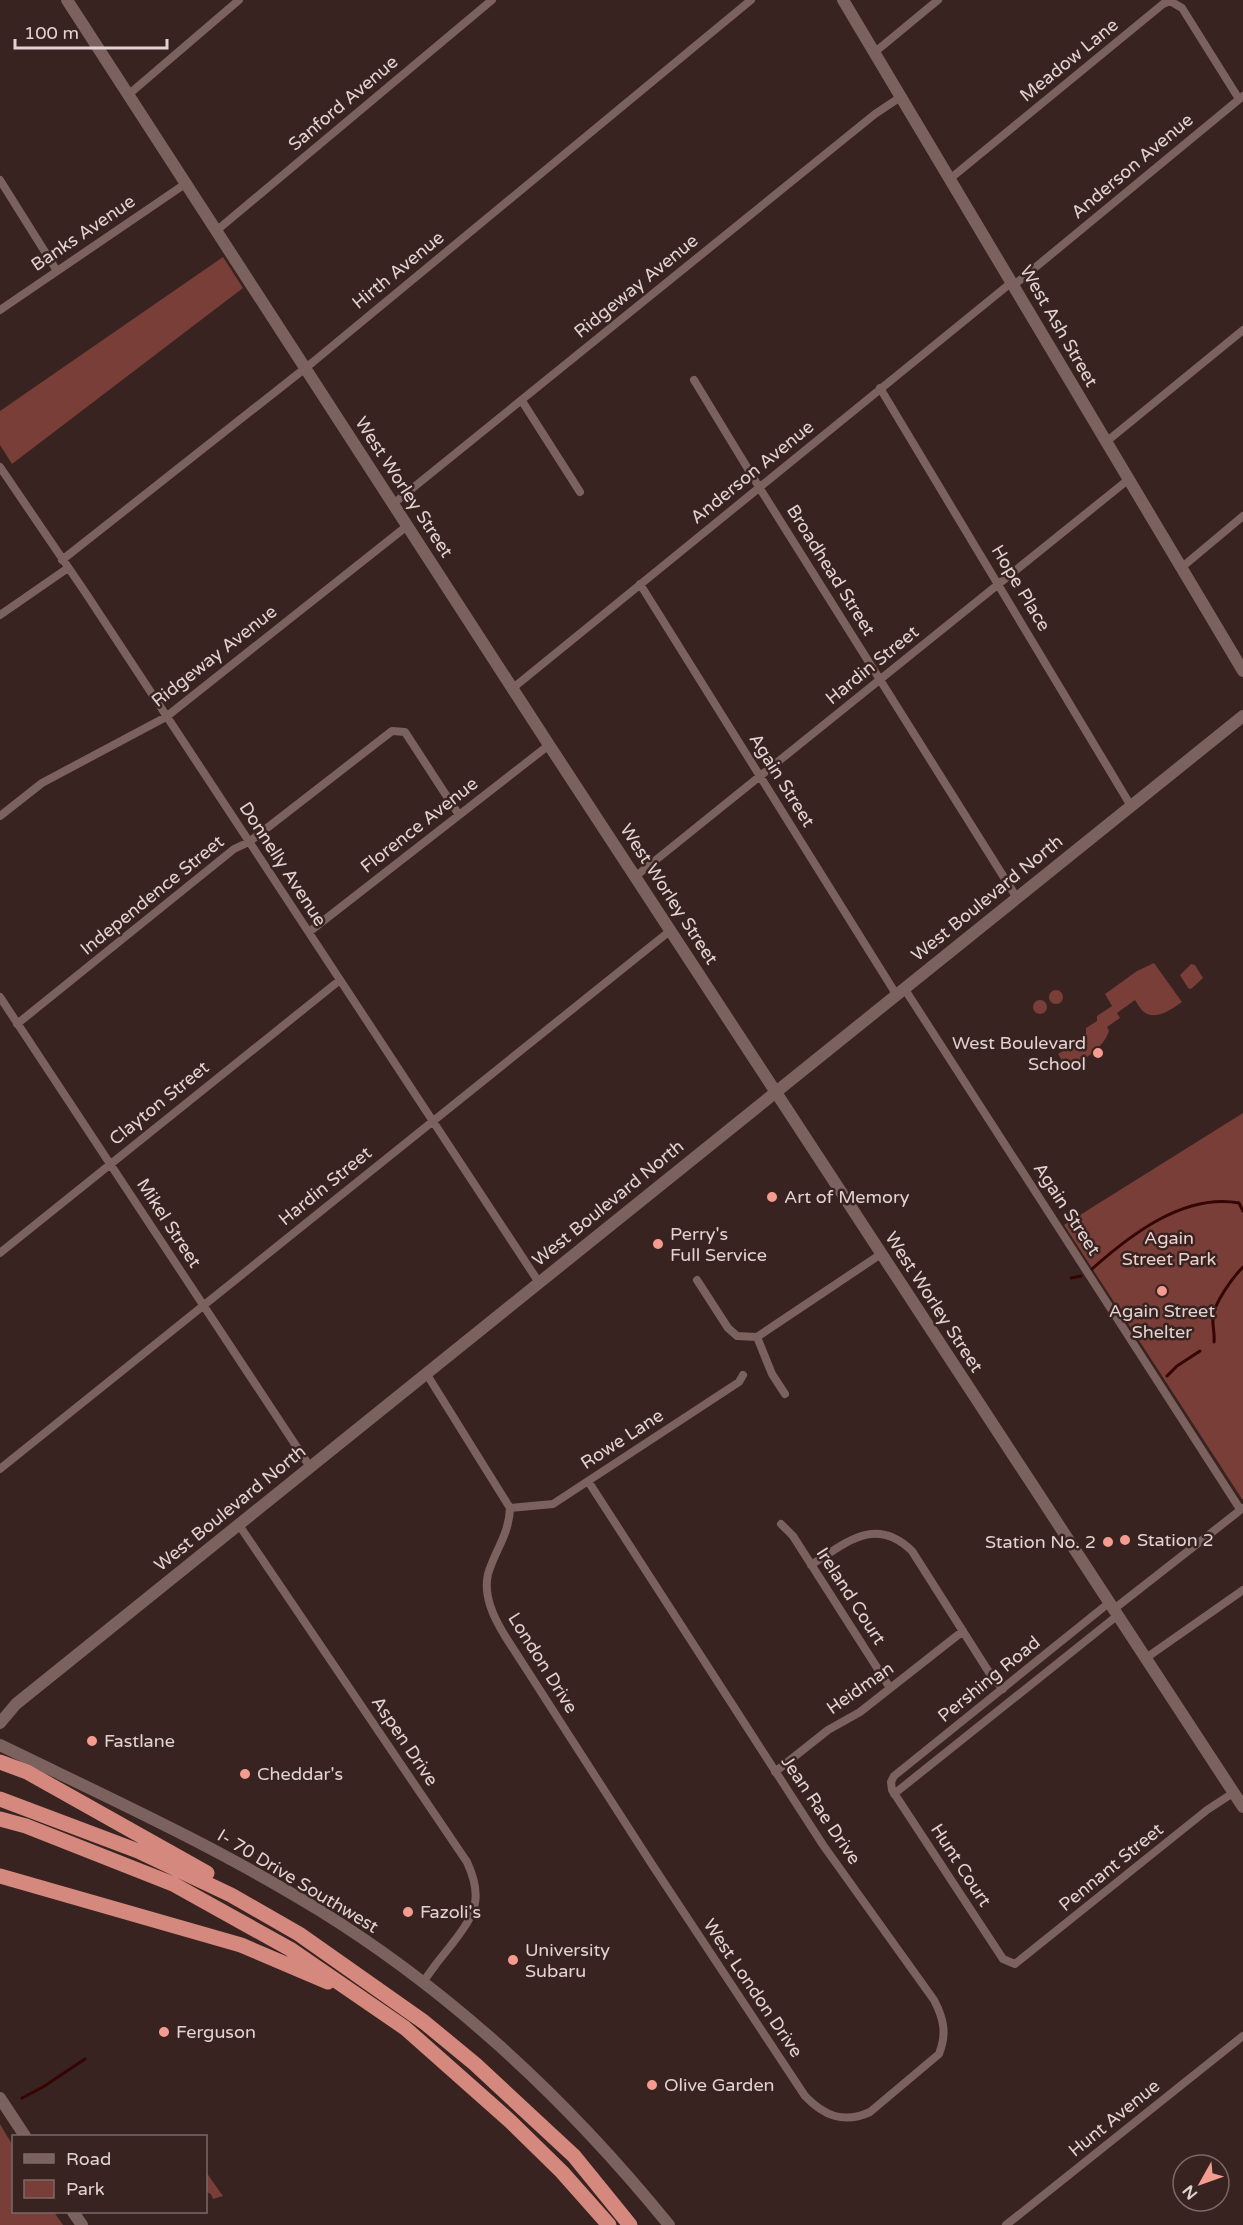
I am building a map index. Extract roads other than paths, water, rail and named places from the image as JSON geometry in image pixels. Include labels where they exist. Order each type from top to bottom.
[{"type":"highway","points":[[0,1762],[27,1772],[214,1877],[231,1895]]},
{"type":"highway","points":[[0,1799],[138,1851],[231,1895],[299,1934],[424,2022],[467,2057],[574,2156],[630,2225]]},
{"type":"highway","points":[[0,1819],[26,1826],[173,1884],[291,1949],[405,2028],[511,2122],[562,2172],[609,2225]]},
{"type":"highway","points":[[0,1876],[241,1945],[356,1994]]},
{"type":"street","name":"West Worley Street","points":[[67,0],[549,745],[1243,1807]]},
{"type":"street","points":[[128,95],[239,0]]},
{"type":"street","name":"Sanford Avenue","points":[[216,231],[492,0]]},
{"type":"street","name":"Hirth Avenue","points":[[62,560],[304,368],[751,0]]},
{"type":"street","name":"West Ash Street","points":[[843,0],[1243,672]]},
{"type":"street","points":[[875,52],[938,0]]},
{"type":"street","name":"Meadow Lane","points":[[951,178],[1163,4],[1170,1],[1182,8],[1241,97]]},
{"type":"street","name":"Ridgeway Avenue","points":[[393,504],[866,122],[902,96]]},
{"type":"street","name":"Anderson Avenue","points":[[513,688],[1241,97]]},
{"type":"street","points":[[0,180],[57,271]]},
{"type":"street","name":"Banks Avenue","points":[[0,310],[185,184]]},
{"type":"street","points":[[1107,442],[1243,330]]},
{"type":"street","name":"Broadhead Street","points":[[694,380],[759,488],[1017,898]]},
{"type":"street","name":"Hope Place","points":[[880,388],[1131,806]]},
{"type":"street","points":[[522,401],[580,492]]},
{"type":"street","name":"Donnelly Avenue","points":[[0,467],[538,1281]]},
{"type":"street","name":"Hardin Street","points":[[636,876],[1129,479]]},
{"type":"street","points":[[1181,568],[1243,516]]},
{"type":"street","name":"Ridgeway Avenue","points":[[0,816],[42,783],[166,717],[407,526]]},
{"type":"street","points":[[0,615],[68,568]]},
{"type":"street","name":"Again Street","points":[[640,584],[760,776],[900,991],[1242,1508]]},
{"type":"street","name":"West Boulevard North","points":[[0,1723],[16,1704],[538,1281],[1243,716]]},
{"type":"street","name":"Independence Street","points":[[17,1024],[234,849],[249,842],[392,731],[405,732],[459,814]]},
{"type":"street","name":"Florence Avenue","points":[[309,932],[549,745]]},
{"type":"street","name":"Hardin Street","points":[[0,1469],[671,930]]},
{"type":"street","name":"Clayton Street","points":[[0,1253],[340,980]]},
{"type":"street","name":"Mikel Street","points":[[0,997],[310,1467]]},
{"type":"street","points":[[697,1280],[728,1328],[737,1336],[757,1337],[881,1254]]},
{"type":"street","points":[[757,1337],[772,1374],[785,1394]]},
{"type":"street","points":[[426,1373],[510,1508]]},
{"type":"street","name":"Rowe Lane","points":[[510,1508],[553,1504],[739,1382],[743,1375]]},
{"type":"street","name":"Jean Rae Drive","points":[[588,1481],[823,1845],[934,2000],[943,2022],[944,2042],[939,2054],[923,2069],[870,2112],[849,2118],[836,2118]]},
{"type":"street","name":"London Drive","points":[[510,1508],[506,1533],[488,1575],[488,1594],[492,1614],[653,1866]]},
{"type":"street","name":"Pershing Road","points":[[891,1782],[894,1776],[1003,1689],[1114,1609],[1242,1508]]},
{"type":"street","name":"Ireland Court","points":[[781,1524],[793,1536],[890,1688]]},
{"type":"street","name":"Aspen Drive","points":[[239,1525],[467,1862],[474,1878],[476,1893],[470,1920],[423,1982]]},
{"type":"street","points":[[812,1565],[861,1534],[883,1534],[893,1537],[912,1551],[992,1677],[1003,1689]]},
{"type":"street","points":[[1146,1658],[1243,1590]]},
{"type":"street","points":[[894,1794],[1114,1609]]},
{"type":"street","name":"Heidman","points":[[776,1772],[828,1730],[860,1712],[963,1631]]},
{"type":"street","name":"I- 70 Drive Southwest","points":[[0,1745],[203,1844],[318,1910],[423,1982],[513,2058],[568,2109],[634,2182],[669,2225]]},
{"type":"street","name":"Hunt Court","points":[[891,1782],[894,1794],[1003,1959],[1009,1963]]},
{"type":"street","name":"Pennant Street","points":[[1009,1963],[1015,1964],[1021,1961],[1207,1810],[1233,1793]]},
{"type":"street","name":"West London Drive","points":[[653,1866],[805,2096],[825,2114],[836,2118]]},
{"type":"street","name":"Hunt Avenue","points":[[1006,2225],[1243,2036]]},
{"type":"street","points":[[0,2098],[24,2135]]},
{"type":"waterway","points":[[1092,1269],[1123,1243],[1178,1211],[1198,1204],[1218,1202],[1239,1203],[1243,1211]]},
{"type":"waterway","points":[[1214,1342],[1214,1311],[1225,1290],[1243,1267]]},
{"type":"waterway","points":[[1071,1278],[1081,1276]]},
{"type":"waterway","points":[[1167,1376],[1177,1366],[1200,1351]]},
{"type":"waterway","points":[[22,2098],[85,2059]]},
{"type":"place","name":"West Boulevard School","points":[[1098,1053]]},
{"type":"place","name":"Art of Memory","points":[[772,1197]]},
{"type":"place","name":"Perry's Full Service","points":[[658,1244]]},
{"type":"place","name":"Again Street Shelter","points":[[1162,1291]]},
{"type":"place","name":"Station 2","points":[[1125,1540]]},
{"type":"place","name":"Station No. 2","points":[[1108,1542]]},
{"type":"place","name":"Fastlane","points":[[92,1741]]},
{"type":"place","name":"Cheddar's","points":[[245,1774]]},
{"type":"place","name":"Fazoli's","points":[[408,1912]]},
{"type":"place","name":"University Subaru","points":[[513,1960]]},
{"type":"place","name":"Ferguson","points":[[164,2032]]},
{"type":"place","name":"Olive Garden","points":[[652,2085]]},
{"type":"park label","name":"Again Street Park","points":[[1169,1248]]}]
